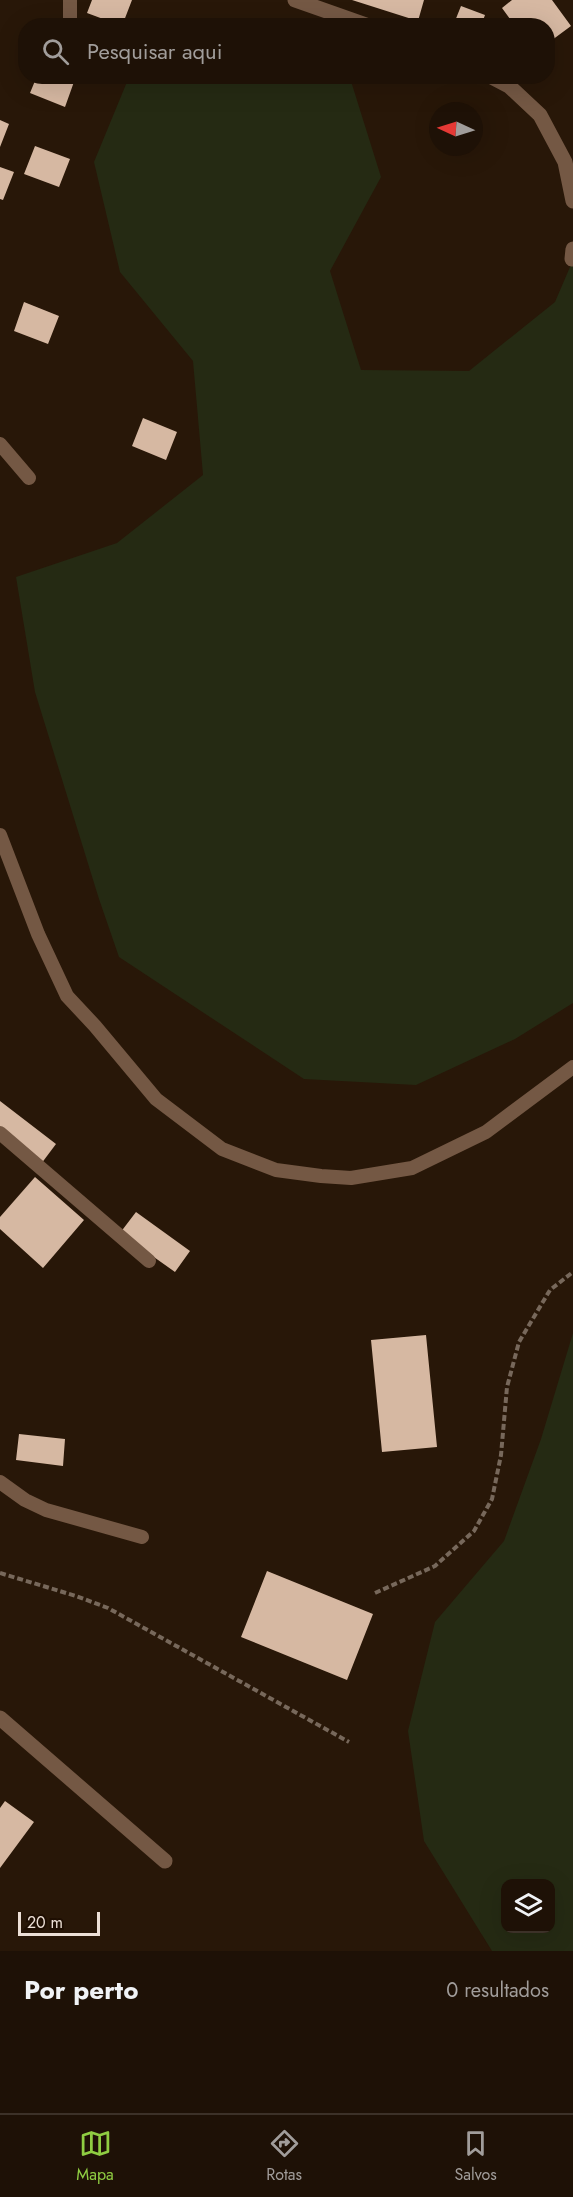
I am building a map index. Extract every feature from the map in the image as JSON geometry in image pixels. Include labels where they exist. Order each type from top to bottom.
[{"type":"street","points":[[295,0],[346,18]]},
{"type":"street","points":[[505,84],[540,115],[565,162],[573,201]]},
{"type":"street","points":[[572,259],[573,249]]},
{"type":"street","points":[[0,1718],[165,1861]]},
{"type":"lane","points":[[70,0],[70,18]]},
{"type":"lane","points":[[0,444],[29,478]]},
{"type":"lane","points":[[0,835],[38,934],[67,996],[156,1099],[222,1149],[276,1170],[321,1176],[351,1178],[412,1168],[486,1132],[573,1067]]},
{"type":"lane","points":[[0,1133],[149,1261]]},
{"type":"lane","points":[[0,1482],[25,1500],[46,1510],[142,1537]]},
{"type":"path","points":[[375,1593],[435,1566],[474,1532],[492,1499],[501,1455],[507,1387],[519,1342],[550,1290],[573,1272]]},
{"type":"path","points":[[0,1573],[108,1608],[349,1743]]},
{"type":"green space","points":[[126,84],[352,84],[381,177],[330,271],[361,370],[469,371],[555,302],[573,260],[573,1003],[515,1039],[416,1085],[304,1079],[119,957],[35,692],[16,577],[117,543],[203,475],[193,361],[120,272],[94,162]]},
{"type":"green space","points":[[573,1333],[573,1951],[492,1951],[424,1841],[408,1731],[435,1622],[504,1541],[541,1439]]},
{"type":"building","points":[[92,0],[132,0],[125,18],[100,18],[87,13]]},
{"type":"building","points":[[352,0],[424,0],[419,18],[409,18]]},
{"type":"building","points":[[512,0],[552,0],[571,26],[555,38],[555,18],[509,18],[502,8]]},
{"type":"building","points":[[461,6],[485,15],[484,18],[456,18]]},
{"type":"building","points":[[34,84],[73,84],[65,107],[30,93]]},
{"type":"building","points":[[0,120],[9,124],[0,147]]},
{"type":"building","points":[[35,146],[70,159],[59,187],[24,174]]},
{"type":"building","points":[[0,167],[14,172],[3,200],[0,199]]},
{"type":"building","points":[[24,302],[59,316],[48,344],[14,331]]},
{"type":"building","points":[[143,418],[177,432],[166,460],[132,446]]},
{"type":"building","points":[[0,1101],[56,1144],[41,1164],[0,1127]]},
{"type":"building","points":[[35,1177],[84,1220],[43,1268],[0,1229],[0,1217]]},
{"type":"building","points":[[136,1212],[190,1251],[175,1272],[120,1233]]},
{"type":"building","points":[[426,1335],[437,1447],[382,1452],[371,1340]]},
{"type":"building","points":[[19,1434],[65,1439],[63,1466],[16,1460]]},
{"type":"building","points":[[267,1571],[373,1614],[347,1680],[241,1637]]},
{"type":"building","points":[[5,1801],[34,1822],[0,1868],[0,1808]]}]
